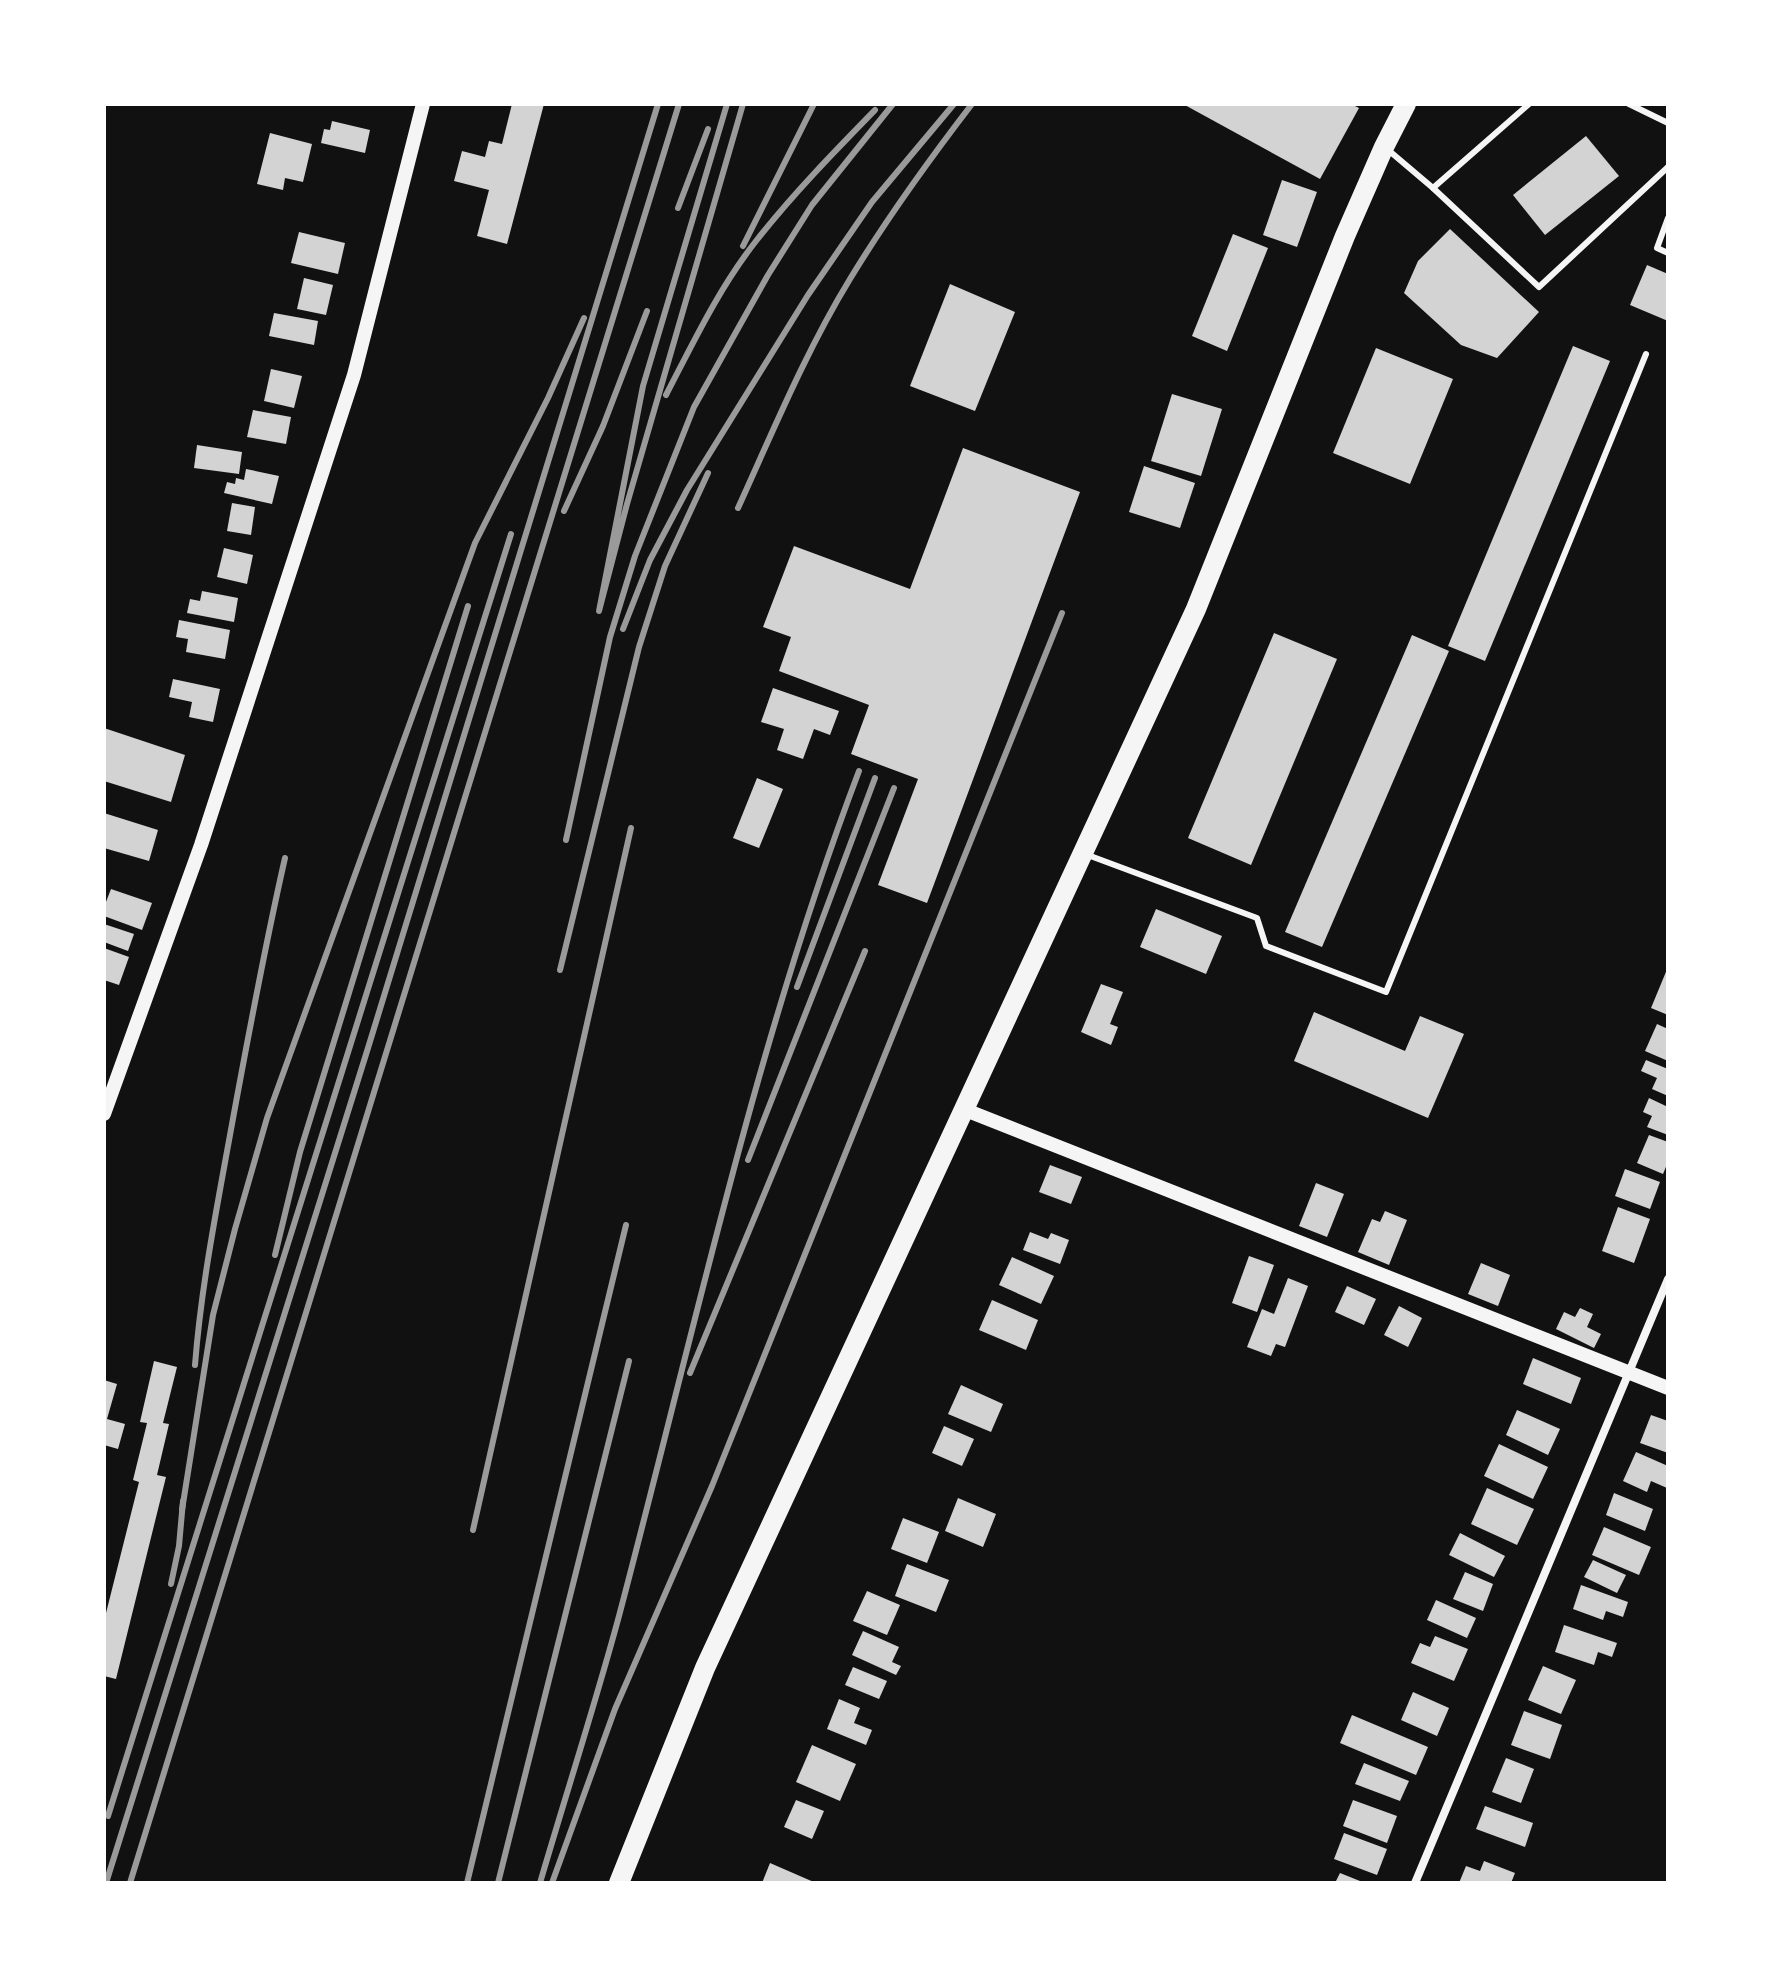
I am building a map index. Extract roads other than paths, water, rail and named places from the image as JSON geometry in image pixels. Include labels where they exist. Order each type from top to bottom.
[{"type":"main road","points":[[619,1883],[705,1668],[1196,609],[1345,236],[1406,104]]},
{"type":"street","points":[[104,1114],[201,845],[354,375],[423,104]]},
{"type":"street","points":[[963,1109],[1668,1388]]},
{"type":"street","points":[[1415,1883],[1668,1279]]},
{"type":"lane","points":[[1433,188],[1529,104]]},
{"type":"lane","points":[[1629,104],[1668,123]]},
{"type":"lane","points":[[1384,147],[1433,188],[1539,287],[1668,167]]},
{"type":"lane","points":[[1668,218],[1657,248],[1668,253]]},
{"type":"lane","points":[[1082,853],[1257,918],[1266,946],[1386,992],[1646,354]]},
{"type":"railway","points":[[106,1883],[368,1048],[658,104]]},
{"type":"railway","points":[[130,1883],[679,104]]},
{"type":"railway","points":[[727,104],[643,386],[599,611],[743,104]]},
{"type":"railway","points":[[743,246],[814,104]]},
{"type":"railway","points":[[566,840],[610,637],[635,556],[694,407],[768,275],[812,205],[893,104]]},
{"type":"railway","points":[[623,629],[650,560],[687,490],[808,295],[872,202],[954,104]]},
{"type":"railway","points":[[738,508],[834,306],[924,168],[972,104]]},
{"type":"railway","points":[[666,395],[707,316],[743,259],[799,190],[875,110]]},
{"type":"railway","points":[[678,208],[708,129]]},
{"type":"railway","points":[[564,511],[603,426],[647,311]]},
{"type":"railway","points":[[182,1510],[213,1315],[267,1118],[475,543],[548,398],[584,318]]},
{"type":"railway","points":[[560,970],[639,647],[665,566],[708,473]]},
{"type":"railway","points":[[108,1816],[511,534]]},
{"type":"railway","points":[[275,1255],[300,1152],[468,606]]},
{"type":"railway","points":[[552,1883],[615,1709],[712,1486],[1062,613]]},
{"type":"railway","points":[[540,1883],[619,1616],[757,1084],[822,874],[859,771]]},
{"type":"railway","points":[[797,987],[875,778]]},
{"type":"railway","points":[[748,1160],[894,788]]},
{"type":"railway","points":[[473,1530],[631,828]]},
{"type":"railway","points":[[195,1365],[214,1221],[285,858]]},
{"type":"railway","points":[[690,1373],[865,951]]},
{"type":"railway","points":[[467,1883],[626,1225]]},
{"type":"railway","points":[[498,1883],[629,1361]]},
{"type":"railway","points":[[171,1584],[179,1546],[183,1501]]}]
